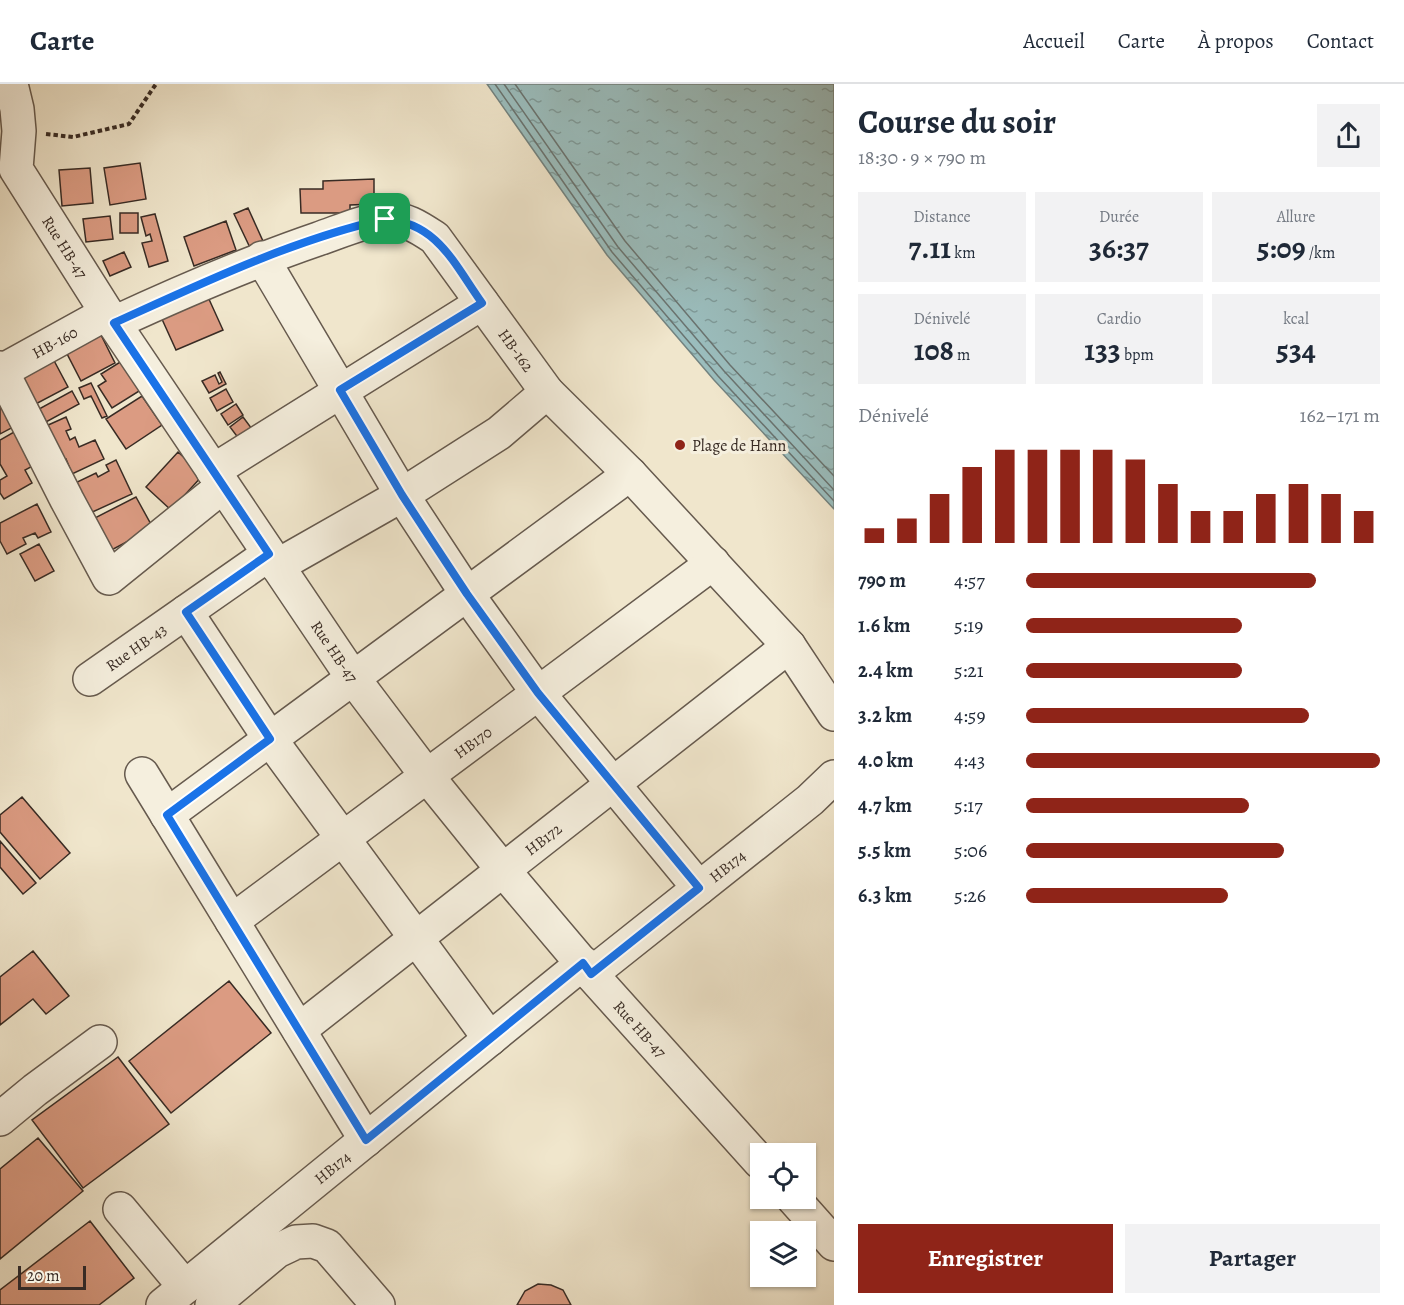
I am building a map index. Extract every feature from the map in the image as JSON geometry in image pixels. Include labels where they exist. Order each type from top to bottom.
[{"type":"street","name":"Rue HB-47","points":[[11,84],[19,131],[8,171],[353,678],[427,776],[503,870],[587,969],[750,1151]]},
{"type":"street","name":"HB-162","points":[[110,318],[262,258],[363,224],[385,219],[400,220],[420,227],[435,238],[547,392],[630,474],[789,646],[834,714]]},
{"type":"street","points":[[262,258],[402,495],[467,594],[538,693],[699,888]]},
{"type":"street","points":[[1,370],[109,578],[218,478],[340,390],[482,303]]},
{"type":"street","name":"HB-160","points":[[1,370],[110,318]]},
{"type":"street","name":"Rue HB-43","points":[[90,679],[186,612],[273,560],[402,495],[499,433],[547,392]]},
{"type":"street","points":[[167,815],[630,474]]},
{"type":"street","name":"HB170","points":[[232,921],[712,563]]},
{"type":"street","points":[[186,612],[270,739],[490,1039]]},
{"type":"street","name":"HB172","points":[[299,1030],[789,646]]},
{"type":"street","points":[[142,774],[366,1140]]},
{"type":"street","name":"HB174","points":[[174,1296],[490,1039],[699,888],[810,800],[834,777]]},
{"type":"street","points":[[0,1119],[100,1042]]},
{"type":"street","points":[[120,1209],[174,1296]]},
{"type":"street","points":[[803,1209],[834,1244]]},
{"type":"street","points":[[212,1305],[277,1251],[297,1242],[313,1241],[327,1246],[378,1305]]},
{"type":"path","points":[[19,131],[73,137],[129,124],[156,84]]},
{"type":"water","points":[[487,84],[834,84],[834,509],[714,380],[607,255]]},
{"type":"building","points":[[140,163],[146,199],[110,205],[104,168]]},
{"type":"building","points":[[90,168],[93,203],[62,206],[59,170]]},
{"type":"building","points":[[374,179],[374,204],[350,205],[350,213],[301,213],[300,189],[323,189],[323,181]]},
{"type":"building","points":[[248,208],[267,250],[254,256],[234,214]]},
{"type":"building","points":[[120,213],[138,213],[138,233],[120,233]]},
{"type":"building","points":[[155,214],[168,261],[149,267],[142,243],[152,241],[150,234],[146,236],[141,217]]},
{"type":"building","points":[[110,216],[113,239],[86,242],[83,219]]},
{"type":"building","points":[[226,221],[236,250],[194,266],[184,237]]},
{"type":"building","points":[[124,252],[131,267],[110,276],[103,261]]},
{"type":"building","points":[[203,286],[223,330],[176,350],[156,306]]},
{"type":"building","points":[[98,329],[115,363],[81,381],[63,346]]},
{"type":"building","points":[[51,355],[68,387],[30,407],[13,376]]},
{"type":"building","points":[[125,359],[144,388],[112,408],[98,386],[106,381],[101,374]]},
{"type":"building","points":[[220,372],[226,384],[209,393],[202,381],[215,375],[219,384],[222,382],[218,373]]},
{"type":"building","points":[[91,383],[107,416],[102,418],[91,396],[84,399],[79,388]]},
{"type":"building","points":[[226,389],[233,402],[217,411],[210,398]]},
{"type":"building","points":[[72,391],[79,404],[46,422],[39,409]]},
{"type":"building","points":[[142,396],[162,425],[126,449],[106,419]]},
{"type":"building","points":[[0,397],[19,424],[0,434]]},
{"type":"building","points":[[236,404],[243,415],[228,425],[221,414]]},
{"type":"building","points":[[66,417],[71,429],[66,431],[70,440],[75,437],[79,447],[95,440],[104,459],[72,474],[66,459],[57,463],[46,426]]},
{"type":"building","points":[[243,417],[252,429],[239,439],[230,427]]},
{"type":"building","points":[[21,428],[40,462],[25,470],[32,483],[4,499],[0,493],[0,480],[7,476],[0,464],[0,440]]},
{"type":"building","points":[[178,452],[203,475],[171,510],[146,487]]},
{"type":"building","points":[[116,460],[132,494],[88,514],[73,484],[96,473],[98,477],[109,471],[106,465]]},
{"type":"building","points":[[136,497],[153,528],[104,554],[87,522]]},
{"type":"building","points":[[37,504],[51,532],[38,538],[35,533],[23,538],[26,544],[7,554],[0,541],[0,523]]},
{"type":"building","points":[[39,544],[54,571],[35,581],[20,554]]},
{"type":"building","points":[[22,797],[70,853],[40,879],[0,832],[0,815]]},
{"type":"building","points":[[0,841],[36,883],[23,894],[0,867]]},
{"type":"building","points":[[33,951],[69,996],[46,1014],[33,999],[0,1025],[0,977]]},
{"type":"building","points":[[229,981],[271,1033],[171,1113],[129,1061]]},
{"type":"building","points":[[118,1057],[169,1124],[83,1188],[32,1120]]},
{"type":"building","points":[[38,1138],[83,1191],[0,1259],[0,1169]]},
{"type":"building","points":[[90,1221],[134,1278],[99,1305],[0,1305],[0,1290]]},
{"type":"building","points":[[538,1284],[551,1285],[563,1290],[571,1305],[517,1305],[525,1291]]},
{"type":"place","name":"Plage de Hann","points":[[680,445]]},
{"type":"route","points":[[385,219],[400,220],[420,227],[435,238],[482,303],[340,390],[434,544],[538,693],[699,888],[591,974],[583,963],[366,1140],[167,815],[270,739],[186,612],[269,554],[114,323],[262,258],[363,224],[385,219]]}]
